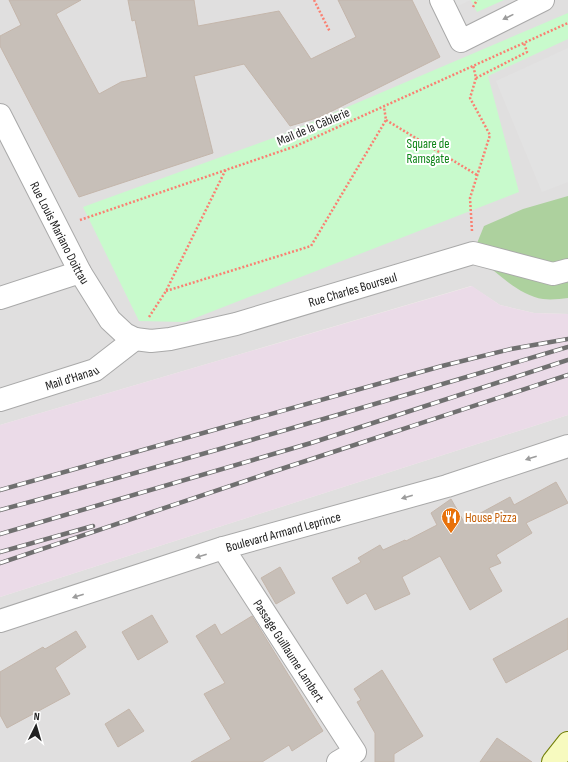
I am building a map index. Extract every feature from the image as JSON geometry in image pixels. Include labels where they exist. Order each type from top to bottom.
[{"type":"main road","points":[[553,762],[568,743]]},
{"type":"street","points":[[441,0],[461,41],[543,0]]},
{"type":"street","name":"Rue Louis Mariano Doittau","points":[[0,115],[80,272],[110,320],[117,328],[135,339]]},
{"type":"street","points":[[473,253],[553,274],[568,270]]},
{"type":"street","name":"Rue Charles Bourseul","points":[[135,339],[151,341],[170,339],[236,324],[473,253]]},
{"type":"street","points":[[0,298],[80,272]]},
{"type":"street","name":"Mail d'Hanau","points":[[0,400],[95,370],[135,339]]},
{"type":"street","name":"Boulevard Armand Leprince","points":[[0,621],[224,548],[446,486],[568,446]]},
{"type":"street","name":"Passage Guillaume Lambert","points":[[224,548],[346,757]]},
{"type":"path","points":[[314,0],[330,32]]},
{"type":"path","name":"Mail de la Câblerie","points":[[58,228],[296,146],[568,23]]},
{"type":"path","points":[[476,78],[526,52],[524,43]]},
{"type":"path","points":[[473,253],[470,198],[490,135],[470,98],[476,78],[474,66]]},
{"type":"path","points":[[166,292],[311,246],[386,120],[384,107]]},
{"type":"path","points":[[386,120],[477,175]]},
{"type":"path","points":[[135,339],[166,292],[226,169]]},
{"type":"shaded area","points":[[0,0],[568,0],[568,314],[534,313],[500,305],[471,286],[0,425]]},
{"type":"shaded area","points":[[441,0],[471,0],[446,11]]},
{"type":"shaded area","points":[[568,48],[568,182],[542,192],[496,81]]},
{"type":"shaded area","points":[[472,286],[500,305],[534,313],[568,314],[568,415],[0,597],[0,425]]},
{"type":"shaded area","points":[[568,415],[568,762],[0,762],[0,597]]},
{"type":"green space","points":[[471,0],[504,0],[477,12]]},
{"type":"green space","name":"Square de Ramsgate","points":[[568,13],[568,39],[488,76],[519,192],[185,322],[139,321],[83,207],[284,134]]},
{"type":"green space","points":[[568,196],[568,298],[543,299],[533,297],[515,287],[473,253],[484,226],[523,209]]},
{"type":"building","points":[[9,0],[81,0],[56,14],[99,94],[121,82],[147,77],[135,20],[132,21],[128,0],[194,0],[198,26],[279,11],[311,59],[356,37],[338,0],[412,0],[440,57],[320,117],[290,126],[244,64],[194,76],[213,153],[79,197],[0,46],[0,36],[21,25]]},
{"type":"building","points":[[556,482],[568,503],[526,523],[532,533],[496,555],[501,563],[489,568],[502,591],[470,610],[440,556],[402,577],[410,594],[375,610],[366,593],[347,604],[332,578],[361,562],[358,558],[380,545],[383,550],[405,540],[406,541],[437,525],[431,513],[451,499],[464,522],[510,497],[514,505]]},
{"type":"building","points":[[280,567],[295,593],[276,604],[261,578]]},
{"type":"building","points":[[152,615],[168,642],[138,660],[122,632]]},
{"type":"building","points":[[252,616],[323,731],[292,751],[289,745],[262,762],[191,762],[231,739],[204,694],[225,683],[196,636],[215,624],[221,635]]},
{"type":"building","points":[[568,618],[568,649],[506,683],[493,659]]},
{"type":"building","points":[[76,631],[86,647],[55,668],[70,694],[7,728],[0,715],[0,672],[43,647],[45,649]]},
{"type":"building","points":[[382,670],[423,736],[394,754],[394,762],[375,762],[375,733],[357,702],[361,700],[354,689]]},
{"type":"building","points":[[129,709],[144,731],[118,747],[105,724]]},
{"type":"building","points":[[497,738],[532,762],[480,762]]},
{"type":"railway","points":[[0,490],[442,366],[511,349],[568,339]]},
{"type":"railway","points":[[0,510],[213,451],[568,347]]},
{"type":"railway","points":[[0,534],[311,443],[568,360]]},
{"type":"railway","points":[[0,563],[568,375]]},
{"type":"railway","points":[[0,552],[93,526]]},
{"type":"place","name":"House Pizza","points":[[451,534]]}]
